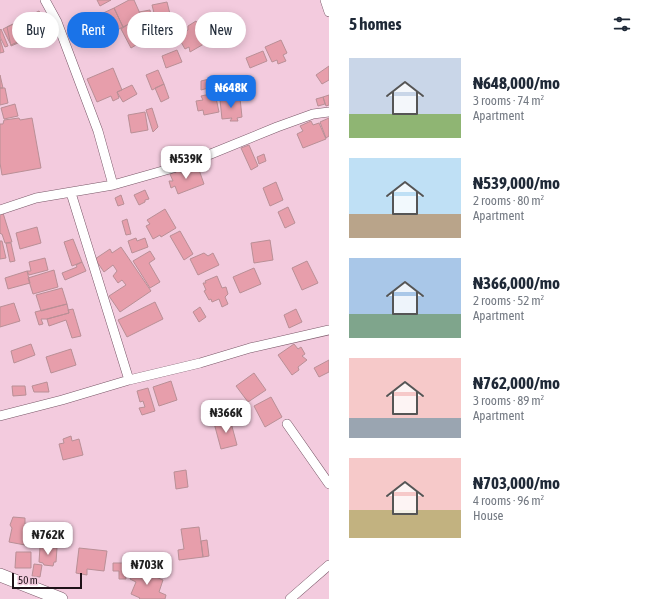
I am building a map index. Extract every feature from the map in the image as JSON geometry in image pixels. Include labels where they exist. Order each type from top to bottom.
[{"type":"street","points":[[45,0],[57,22],[98,131],[114,185]]},
{"type":"street","points":[[324,0],[329,12]]},
{"type":"street","points":[[0,210],[36,198],[114,185],[173,168],[313,114],[329,112]]},
{"type":"street","points":[[71,193],[129,380]]},
{"type":"street","points":[[0,416],[62,400],[129,380],[200,363],[250,348],[329,330]]},
{"type":"street","points":[[287,424],[329,484]]},
{"type":"street","points":[[290,599],[329,565]]},
{"type":"street","points":[[0,575],[61,599]]},
{"type":"building","points":[[97,0],[111,0],[100,6]]},
{"type":"building","points":[[129,0],[134,0],[139,12],[127,12],[127,25],[123,27],[119,19],[119,12],[116,12],[114,8]]},
{"type":"building","points":[[167,2],[170,12],[154,12],[152,5]]},
{"type":"building","points":[[114,8],[116,12],[105,12]]},
{"type":"building","points":[[150,10],[150,12],[139,12]]},
{"type":"building","points":[[119,19],[123,27],[119,29]]},
{"type":"building","points":[[195,22],[195,48],[197,48],[190,52],[189,47],[187,48],[188,26]]},
{"type":"building","points":[[12,24],[12,45],[11,45],[3,29]]},
{"type":"building","points":[[12,25],[11,46],[7,27]]},
{"type":"building","points":[[127,25],[127,40],[121,29]]},
{"type":"building","points":[[1,29],[8,46],[5,47],[0,37]]},
{"type":"building","points":[[0,39],[4,52],[0,53]]},
{"type":"building","points":[[281,40],[287,53],[283,55],[286,61],[278,64],[277,60],[272,62],[265,47]]},
{"type":"building","points":[[177,50],[182,62],[166,68],[162,56]]},
{"type":"building","points":[[263,51],[267,61],[250,68],[246,58]]},
{"type":"building","points":[[329,66],[329,80],[322,84],[316,75]]},
{"type":"building","points":[[113,68],[122,90],[117,92],[119,98],[113,101],[111,96],[97,102],[87,79]]},
{"type":"building","points":[[158,70],[164,84],[152,90],[146,75]]},
{"type":"building","points":[[0,75],[3,88],[0,88]]},
{"type":"building","points":[[213,78],[216,86],[201,90],[201,81]]},
{"type":"building","points":[[164,84],[169,98],[161,102],[155,88]]},
{"type":"building","points":[[132,85],[137,94],[123,102],[117,92]]},
{"type":"building","points":[[0,88],[5,88],[8,103],[0,105]]},
{"type":"building","points":[[215,93],[219,112],[204,115],[203,110],[198,111],[196,101],[203,100],[201,96]]},
{"type":"building","points":[[329,95],[329,105],[326,106],[323,97]]},
{"type":"building","points":[[323,97],[325,104],[318,106],[316,99]]},
{"type":"building","points":[[240,98],[242,117],[237,118],[238,121],[230,121],[232,118],[222,119],[220,100]]},
{"type":"building","points":[[15,104],[18,116],[4,119],[1,108]]},
{"type":"building","points":[[152,108],[158,127],[153,132],[146,110]]},
{"type":"building","points":[[145,112],[148,130],[131,133],[128,115]]},
{"type":"building","points":[[19,118],[20,120],[32,118],[41,168],[2,175],[0,163],[0,124],[3,124],[4,120]]},
{"type":"building","points":[[329,118],[329,136],[326,138],[320,122]]},
{"type":"building","points":[[311,121],[313,125],[319,123],[326,139],[303,148],[297,134],[303,131],[300,126]]},
{"type":"building","points":[[249,145],[258,166],[251,170],[241,148]]},
{"type":"building","points":[[264,154],[266,161],[259,164],[257,157]]},
{"type":"building","points":[[198,167],[204,184],[178,194],[175,186],[171,188],[169,181],[173,181],[170,174],[180,170],[181,173]]},
{"type":"building","points":[[276,182],[283,200],[270,206],[263,188]]},
{"type":"building","points":[[145,190],[149,199],[145,200],[145,202],[139,205],[134,195]]},
{"type":"building","points":[[121,195],[124,204],[118,206],[115,198]]},
{"type":"building","points":[[288,207],[295,223],[285,228],[278,212]]},
{"type":"building","points":[[165,209],[176,228],[161,237],[160,235],[153,239],[146,226],[150,224],[147,220]]},
{"type":"building","points":[[3,213],[12,242],[5,243],[2,234],[0,233],[0,214]]},
{"type":"building","points":[[127,219],[131,234],[126,235],[122,221]]},
{"type":"building","points":[[37,227],[41,243],[20,249],[16,233]]},
{"type":"building","points":[[180,231],[193,254],[184,260],[170,236]]},
{"type":"building","points":[[136,238],[137,241],[145,238],[148,247],[132,253],[128,241]]},
{"type":"building","points":[[73,239],[82,262],[72,266],[64,242]]},
{"type":"building","points":[[270,240],[273,260],[254,263],[251,243]]},
{"type":"building","points":[[0,241],[2,241],[6,258],[0,259]]},
{"type":"building","points":[[6,243],[11,243],[15,261],[10,262]]},
{"type":"building","points":[[121,247],[151,291],[120,312],[109,296],[126,285],[122,280],[118,283],[113,276],[117,271],[113,265],[104,272],[95,259],[110,249],[112,253]]},
{"type":"building","points":[[150,251],[155,259],[149,263],[160,282],[150,288],[133,261]]},
{"type":"building","points":[[204,253],[208,256],[213,253],[219,265],[198,275],[190,259]]},
{"type":"building","points":[[45,258],[48,270],[29,275],[27,271],[31,271],[29,262]]},
{"type":"building","points":[[307,261],[318,283],[302,290],[292,268]]},
{"type":"building","points":[[82,262],[86,271],[65,280],[62,273],[77,267],[76,265]]},
{"type":"building","points":[[254,268],[261,284],[240,293],[233,277]]},
{"type":"building","points":[[54,270],[58,287],[33,294],[28,278]]},
{"type":"building","points":[[27,271],[30,283],[8,289],[5,278]]},
{"type":"building","points":[[217,276],[222,288],[226,287],[228,294],[225,297],[228,304],[222,307],[219,299],[212,302],[211,299],[209,300],[204,291],[206,290],[203,283],[206,283],[205,281]]},
{"type":"building","points":[[62,288],[67,304],[41,311],[36,295]]},
{"type":"building","points":[[155,302],[163,319],[127,337],[118,320]]},
{"type":"building","points":[[14,303],[20,321],[0,327],[0,307]]},
{"type":"building","points":[[67,304],[69,313],[47,319],[41,319],[43,324],[39,325],[35,312]]},
{"type":"building","points":[[200,307],[206,317],[199,322],[193,312]]},
{"type":"building","points":[[73,309],[81,336],[72,338],[66,320],[49,326],[47,319],[69,313],[68,310]]},
{"type":"building","points":[[296,309],[302,322],[289,328],[284,315]]},
{"type":"building","points":[[31,344],[35,355],[14,363],[11,351]]},
{"type":"building","points":[[294,344],[298,349],[301,347],[305,354],[302,356],[307,360],[298,367],[299,370],[292,375],[278,355]]},
{"type":"building","points":[[71,349],[76,365],[51,373],[46,357]]},
{"type":"building","points":[[329,360],[329,372],[319,377],[314,368]]},
{"type":"building","points":[[254,373],[266,390],[248,402],[236,386]]},
{"type":"building","points":[[171,381],[177,400],[159,406],[153,387]]},
{"type":"building","points":[[47,382],[49,392],[34,392],[32,386]]},
{"type":"building","points":[[12,386],[25,386],[26,395],[13,396]]},
{"type":"building","points":[[148,388],[155,411],[142,415],[139,408],[145,407],[143,401],[140,402],[137,391]]},
{"type":"building","points":[[271,397],[282,417],[265,427],[254,406]]},
{"type":"building","points":[[230,419],[237,445],[221,449],[214,423]]},
{"type":"building","points":[[71,436],[72,441],[79,439],[83,455],[63,460],[59,444],[64,443],[63,439]]},
{"type":"building","points":[[186,470],[188,487],[176,489],[174,472]]},
{"type":"building","points":[[13,517],[25,518],[25,529],[28,531],[25,545],[9,542],[12,528],[10,525]]},
{"type":"building","points":[[199,527],[203,557],[179,560],[178,550],[184,549],[181,529]]},
{"type":"building","points":[[207,540],[209,556],[203,557],[201,541]]},
{"type":"building","points":[[40,547],[57,548],[56,562],[54,562],[53,566],[44,565],[43,563],[39,562]]},
{"type":"building","points":[[79,548],[107,551],[104,571],[87,569],[87,575],[76,573]]},
{"type":"building","points":[[16,552],[31,552],[31,568],[15,568]]},
{"type":"building","points":[[113,563],[125,563],[126,579],[119,579],[119,571],[113,571]]},
{"type":"building","points":[[34,564],[42,565],[40,577],[32,576]]},
{"type":"building","points":[[134,568],[163,580],[159,592],[166,595],[165,599],[139,599],[140,598],[131,594],[136,582],[130,579]]}]
